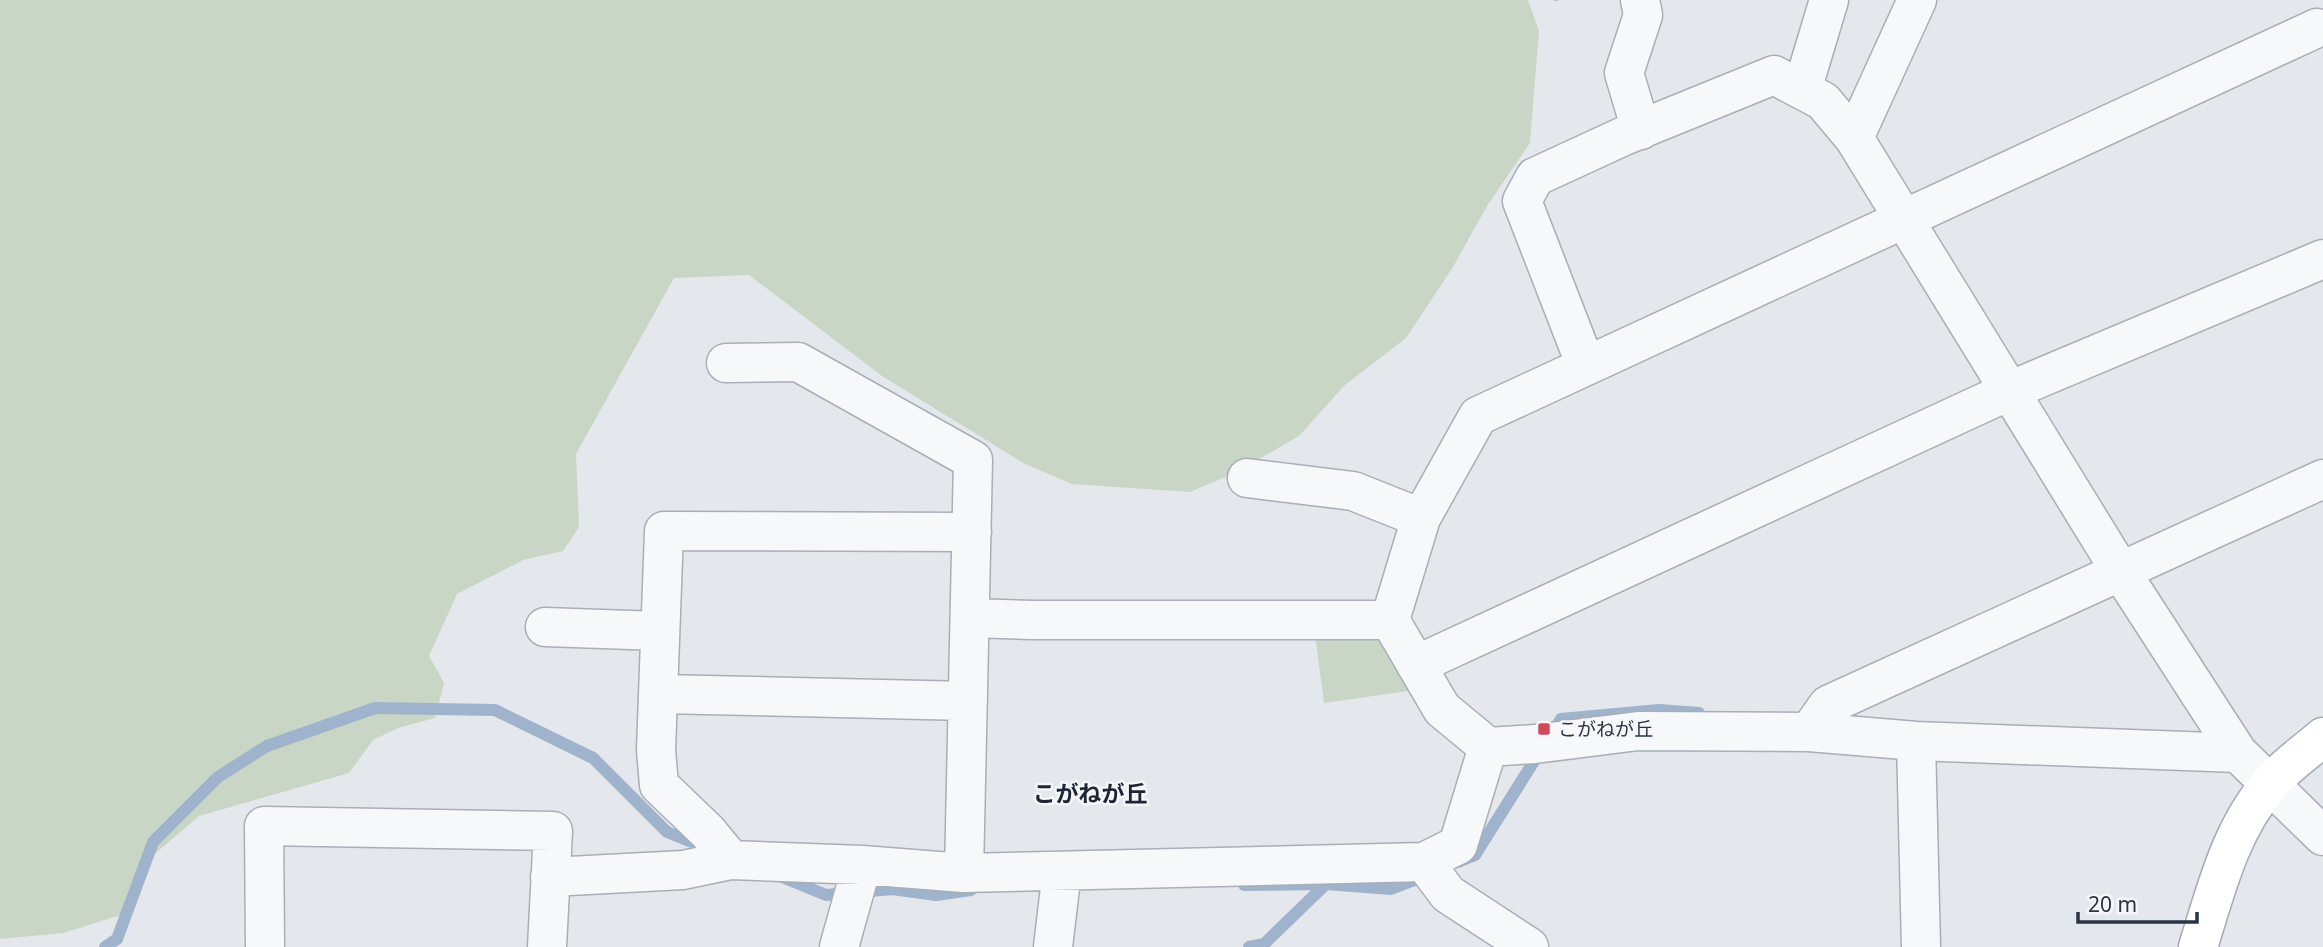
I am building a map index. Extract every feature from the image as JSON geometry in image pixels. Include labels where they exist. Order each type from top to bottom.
[{"type":"main road","points":[[2199,947],[2228,850],[2270,783],[2323,737]]},
{"type":"street","points":[[1640,0],[1643,15],[1624,74],[1641,130]]},
{"type":"street","points":[[1802,90],[1829,0]]},
{"type":"street","points":[[1854,138],[1917,0]]},
{"type":"street","points":[[2238,753],[1916,741],[1809,732],[1638,731],[1488,747],[1442,709],[1390,620],[1422,518],[1478,416],[1904,219],[2314,22]]},
{"type":"street","points":[[1586,366],[1522,201],[1535,177],[1774,75],[1823,101],[1854,138],[2121,572],[2238,753],[2323,836]]},
{"type":"street","points":[[1416,665],[2009,390],[2323,259]]},
{"type":"street","points":[[726,363],[799,362],[973,460],[964,873]]},
{"type":"street","points":[[1247,478],[1353,491],[1422,518]]},
{"type":"street","points":[[1809,732],[1828,705],[2323,480]]},
{"type":"street","points":[[972,533],[664,531],[656,750],[659,785],[719,846],[857,881],[964,873],[1061,881],[1429,870],[1458,845],[1488,747]]},
{"type":"street","points":[[970,618],[1390,620]]},
{"type":"street","points":[[545,627],[660,631]]},
{"type":"street","points":[[660,694],[968,701]]},
{"type":"street","points":[[1916,741],[1921,947]]},
{"type":"street","points":[[265,947],[264,826],[553,831],[547,947]]},
{"type":"street","points":[[550,877],[683,870],[719,846]]},
{"type":"street","points":[[1429,870],[1448,894],[1529,947]]},
{"type":"street","points":[[839,947],[857,881]]},
{"type":"street","points":[[1053,947],[1061,881]]},
{"type":"green space","points":[[0,0],[1528,0],[1539,31],[1530,143],[1487,206],[1453,267],[1406,338],[1345,385],[1299,436],[1235,473],[1190,492],[1072,484],[1025,464],[882,376],[749,275],[674,278],[576,454],[579,527],[563,551],[523,560],[457,594],[429,656],[444,683],[435,718],[398,728],[373,740],[349,773],[199,816],[150,858],[121,915],[63,933],[0,939]]},
{"type":"green space","points":[[1315,634],[1381,639],[1415,690],[1324,703]]},
{"type":"waterway","points":[[105,947],[117,939],[153,842],[218,777],[267,746],[375,708],[495,710],[593,758],[667,832],[704,847]]},
{"type":"waterway","points":[[1551,735],[1561,719],[1659,710],[1699,713]]},
{"type":"waterway","points":[[1458,862],[1475,855],[1541,750]]},
{"type":"waterway","points":[[780,876],[826,895],[892,889],[936,895],[971,890]]},
{"type":"waterway","points":[[1249,947],[1264,944],[1326,884],[1391,889],[1425,876]]},
{"type":"waterway","points":[[1244,885],[1326,884]]},
{"type":"place","name":"こがねが丘","points":[[1544,729]]},
{"type":"district","name":"こがねが丘","points":[[1090,793]]}]
